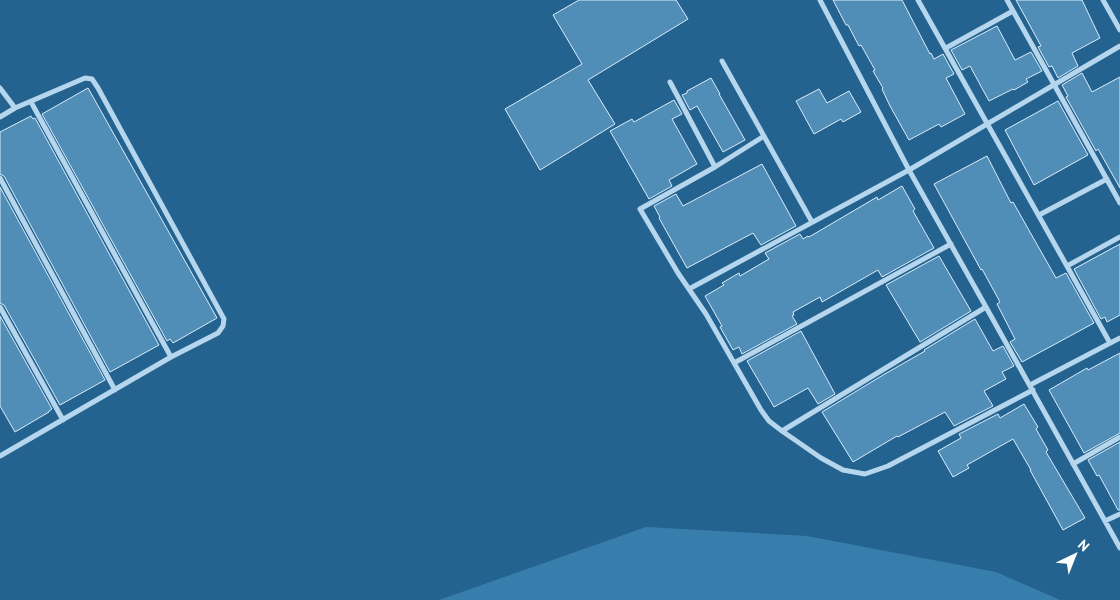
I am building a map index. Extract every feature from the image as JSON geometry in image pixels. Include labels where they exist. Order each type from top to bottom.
[{"type":"street","points":[[820,0],[909,170],[1120,548]]},
{"type":"street","points":[[918,0],[1110,343]]},
{"type":"street","points":[[1007,0],[1120,204]]},
{"type":"street","points":[[1103,0],[1120,30]]},
{"type":"street","points":[[946,48],[1013,11]]},
{"type":"street","points":[[689,289],[909,170],[1120,46]]},
{"type":"street","points":[[722,61],[812,222]]},
{"type":"street","points":[[0,117],[15,108],[85,78],[92,79],[224,319],[223,326],[218,332],[0,456]]},
{"type":"street","points":[[670,82],[715,167]]},
{"type":"street","points":[[0,88],[15,108]]},
{"type":"street","points":[[31,102],[172,357]]},
{"type":"street","points":[[764,136],[715,167],[640,210],[706,314],[761,410],[782,431],[821,458],[843,470],[865,474],[888,466],[1120,338]]},
{"type":"street","points":[[0,178],[116,390]]},
{"type":"street","points":[[1039,215],[1107,180]]},
{"type":"street","points":[[1067,266],[1120,237]]},
{"type":"street","points":[[734,363],[951,244]]},
{"type":"street","points":[[0,307],[63,420]]},
{"type":"street","points":[[782,431],[986,307]]},
{"type":"street","points":[[1073,464],[1120,437]]},
{"type":"street","points":[[1105,521],[1120,514]]},
{"type":"shaded area","points":[[646,527],[807,536],[996,572],[1060,600],[439,600]]},
{"type":"building","points":[[579,0],[676,0],[688,19],[588,80],[615,124],[540,170],[505,109],[582,64],[553,15]]},
{"type":"building","points":[[833,0],[902,0],[930,54],[934,59],[943,54],[954,74],[946,78],[965,114],[941,127],[939,124],[909,140],[873,71],[875,70],[861,45],[859,46],[848,25],[846,25]]},
{"type":"building","points":[[1016,0],[1082,0],[1100,38],[1072,53],[1078,66],[1058,78],[1052,66],[1049,67],[1038,47],[1041,46]]},
{"type":"building","points":[[997,26],[1015,60],[1031,52],[1042,71],[1026,79],[1028,82],[1014,90],[989,101],[970,66],[962,70],[951,50]]},
{"type":"building","points":[[1082,73],[1092,92],[1120,77],[1120,188],[1098,149],[1096,151],[1066,97],[1068,96],[1062,85]]},
{"type":"building","points":[[711,78],[745,140],[723,152],[697,106],[690,110],[682,95]]},
{"type":"building","points":[[88,88],[217,318],[173,343],[170,339],[167,341],[42,114]]},
{"type":"building","points":[[819,89],[827,103],[849,91],[861,112],[843,122],[841,119],[814,134],[796,101]]},
{"type":"building","points":[[674,100],[682,114],[672,119],[697,164],[669,180],[672,186],[649,199],[610,131],[632,119],[634,122]]},
{"type":"building","points":[[1058,101],[1088,155],[1034,185],[1005,130]]},
{"type":"building","points":[[31,116],[33,119],[35,118],[159,345],[110,372],[4,176],[0,174],[0,132]]},
{"type":"building","points":[[987,156],[1011,203],[1013,202],[1056,278],[1066,273],[1094,323],[1022,362],[1010,342],[1015,339],[997,304],[1000,302],[934,184]]},
{"type":"building","points":[[762,164],[796,226],[761,245],[753,233],[687,268],[654,206],[676,194],[683,206]]},
{"type":"building","points":[[902,186],[915,209],[913,211],[934,248],[882,277],[878,270],[822,302],[820,297],[793,312],[794,315],[792,316],[797,324],[742,354],[739,347],[733,350],[705,296],[724,285],[722,283],[739,273],[740,276],[769,259],[765,253],[800,234],[803,239],[809,237],[877,197],[878,200]]},
{"type":"building","points":[[0,187],[105,380],[60,405],[4,305],[0,303]]},
{"type":"building","points":[[1120,244],[1120,315],[1107,322],[1105,317],[1101,319],[1074,269]]},
{"type":"building","points":[[939,256],[971,311],[920,342],[886,285]]},
{"type":"building","points":[[0,316],[52,409],[15,432],[0,406]]},
{"type":"building","points":[[975,319],[993,351],[1003,346],[1014,366],[1002,372],[1006,379],[984,391],[993,406],[954,426],[945,412],[897,436],[853,462],[822,412]]},
{"type":"building","points":[[801,331],[835,394],[818,404],[808,388],[774,407],[747,361]]},
{"type":"building","points":[[1120,353],[1120,433],[1084,453],[1049,390],[1087,368],[1088,370]]},
{"type":"building","points":[[1024,404],[1038,427],[1036,429],[1048,450],[1046,452],[1085,518],[1063,530],[1013,439],[967,465],[969,468],[953,477],[938,451],[961,438],[959,434],[998,414],[1000,418]]},
{"type":"building","points":[[1120,442],[1120,510],[1118,510],[1099,475],[1097,476],[1088,460]]}]
